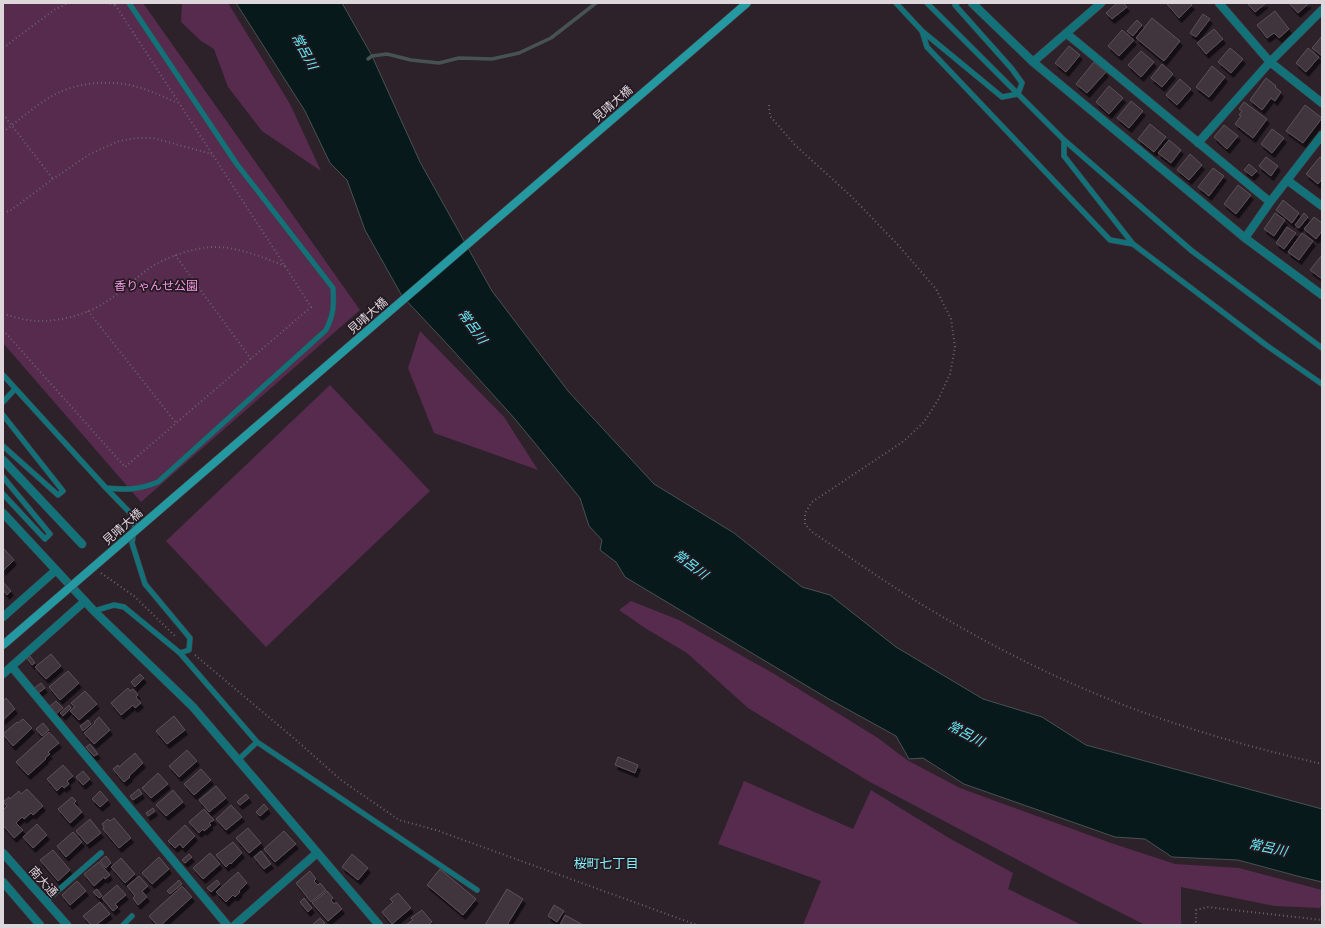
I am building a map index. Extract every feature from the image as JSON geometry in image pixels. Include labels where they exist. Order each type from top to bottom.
[{"type":"main road","name":"見晴大橋","points":[[3,645],[747,3]]},
{"type":"street","points":[[972,3],[1033,62],[1245,238],[1322,295]]},
{"type":"street","points":[[1033,62],[1100,3]]},
{"type":"street","points":[[1218,3],[1270,62],[1322,103]]},
{"type":"street","points":[[1198,143],[1270,62],[1322,10]]},
{"type":"street","points":[[1066,33],[1270,202]]},
{"type":"street","points":[[1245,238],[1270,202],[1322,135]]},
{"type":"street","points":[[1287,180],[1322,206]]},
{"type":"street","points":[[3,460],[82,544]]},
{"type":"street","points":[[3,513],[85,602],[192,707],[379,925]]},
{"type":"street","points":[[3,617],[56,570]]},
{"type":"street","points":[[3,674],[85,602]]},
{"type":"street","points":[[12,666],[227,925]]},
{"type":"street","name":"南大通","points":[[3,853],[67,925]]},
{"type":"street","points":[[235,925],[317,853]]},
{"type":"street","points":[[3,882],[40,925]]},
{"type":"lane","points":[[106,488],[125,490],[144,488],[158,482],[326,330],[332,319],[334,304],[333,288],[236,163],[129,3]]},
{"type":"lane","points":[[896,3],[922,31],[1002,97],[1018,94]]},
{"type":"lane","points":[[927,3],[1064,140],[1192,251],[1322,348]]},
{"type":"lane","points":[[957,3],[956,5],[1022,83],[1018,94]]},
{"type":"lane","points":[[922,31],[927,47],[1110,240],[1133,244]]},
{"type":"lane","points":[[1064,140],[1064,156],[1133,244],[1266,345],[1322,384]]},
{"type":"lane","points":[[3,375],[136,519],[132,543],[145,584],[190,638],[189,650],[180,653]]},
{"type":"lane","points":[[3,402],[15,389]]},
{"type":"lane","points":[[3,415],[63,491],[58,495],[3,446]]},
{"type":"lane","points":[[3,477],[50,534],[45,539],[3,494]]},
{"type":"lane","points":[[94,611],[114,605],[124,607],[180,653],[257,742],[477,890]]},
{"type":"lane","points":[[237,761],[257,742]]},
{"type":"lane","points":[[46,900],[101,853]]},
{"type":"lane","points":[[123,925],[132,916]]},
{"type":"path","points":[[3,48],[54,10],[68,3]]},
{"type":"path","points":[[3,330],[126,467],[311,307],[286,266],[114,4],[106,3]]},
{"type":"path","points":[[3,132],[52,96],[67,89],[82,85],[116,83],[147,90],[161,97],[179,103]]},
{"type":"path","points":[[769,106],[770,116],[795,144],[852,197],[899,246],[936,289],[951,319],[955,347],[950,374],[938,400],[924,422],[904,441],[812,502],[805,513],[804,524],[812,532],[936,613],[1016,657],[1094,693],[1146,713],[1220,737],[1322,764]]},
{"type":"path","points":[[3,114],[53,179]]},
{"type":"path","points":[[3,213],[11,210],[90,154],[119,142],[137,138],[153,138],[212,154]]},
{"type":"path","points":[[3,314],[38,321],[72,317],[88,311],[112,298],[151,267],[175,255],[193,250],[213,247],[233,249],[286,266]]},
{"type":"path","points":[[175,255],[251,359]]},
{"type":"path","points":[[88,311],[176,423]]},
{"type":"path","points":[[98,571],[134,596],[189,650],[341,780],[399,820],[436,830],[697,925]]},
{"type":"path","points":[[1199,925],[1196,922],[1196,910],[1207,907],[1322,920]]},
{"type":"green space","name":"香りゃんせ公園","points":[[3,3],[143,3],[360,310],[141,502],[3,343]]},
{"type":"green space","points":[[182,3],[228,3],[290,104],[321,171],[262,131],[228,87],[214,49],[201,41],[181,22]]},
{"type":"green space","points":[[420,331],[504,417],[538,470],[434,433],[408,368]]},
{"type":"green space","points":[[330,385],[430,491],[266,647],[166,541]]},
{"type":"green space","points":[[631,601],[679,620],[776,675],[878,738],[907,760],[960,788],[1111,843],[1175,864],[1239,868],[1322,890],[1322,905],[1320,908],[1275,906],[1181,887],[1181,925],[1145,925],[1050,877],[870,782],[748,708],[687,653],[645,628],[619,610]]},
{"type":"green space","points":[[744,781],[853,829],[871,790],[949,838],[1013,873],[1008,889],[1082,925],[803,925],[821,881],[718,844]]},
{"type":"water","name":"常呂川","points":[[236,3],[342,3],[372,56],[420,162],[492,291],[568,391],[654,484],[734,533],[802,587],[830,595],[896,647],[983,699],[1042,717],[1086,745],[1322,809],[1322,882],[1238,860],[1172,857],[1145,839],[1115,837],[964,784],[923,758],[909,759],[896,736],[827,698],[625,577],[616,562],[600,550],[602,540],[589,526],[580,498],[515,419],[402,296],[365,230],[347,180],[330,163],[305,111]]},
{"type":"building","points":[[1117,3],[1123,3],[1127,7],[1112,19],[1106,13]]},
{"type":"building","points":[[1190,3],[1192,5],[1179,18],[1167,4]]},
{"type":"building","points":[[1247,3],[1266,3],[1255,12]]},
{"type":"building","points":[[1289,3],[1309,3],[1298,13]]},
{"type":"building","points":[[1275,11],[1289,29],[1279,38],[1274,33],[1267,38],[1257,25]]},
{"type":"building","points":[[1203,14],[1210,19],[1196,37],[1190,33]]},
{"type":"building","points":[[1152,18],[1180,41],[1164,61],[1136,38]]},
{"type":"building","points":[[1137,20],[1142,25],[1133,36],[1127,31]]},
{"type":"building","points":[[1214,29],[1223,39],[1206,54],[1197,43]]},
{"type":"building","points":[[1122,30],[1134,40],[1119,56],[1108,46]]},
{"type":"building","points":[[1322,36],[1322,56],[1312,48]]},
{"type":"building","points":[[1069,46],[1080,55],[1066,72],[1055,63]]},
{"type":"building","points":[[1230,48],[1243,59],[1231,73],[1218,62]]},
{"type":"building","points":[[1308,48],[1319,57],[1306,72],[1296,63]]},
{"type":"building","points":[[1141,51],[1154,62],[1141,77],[1128,65]]},
{"type":"building","points":[[1094,62],[1106,72],[1087,93],[1076,84]]},
{"type":"building","points":[[1162,64],[1173,74],[1162,87],[1151,78]]},
{"type":"building","points":[[1212,66],[1225,77],[1209,97],[1196,87]]},
{"type":"building","points":[[1266,78],[1281,92],[1275,101],[1271,98],[1262,110],[1250,100]]},
{"type":"building","points":[[1180,79],[1191,89],[1177,105],[1166,95]]},
{"type":"building","points":[[1109,86],[1123,98],[1109,114],[1096,102]]},
{"type":"building","points":[[1131,101],[1143,111],[1129,128],[1117,118]]},
{"type":"building","points":[[1244,102],[1267,119],[1253,138],[1235,124],[1241,116],[1239,115],[1242,111],[1239,109]]},
{"type":"building","points":[[1305,105],[1322,118],[1303,143],[1286,131]]},
{"type":"building","points":[[1150,124],[1166,137],[1154,152],[1138,139]]},
{"type":"building","points":[[1224,125],[1238,136],[1227,149],[1214,137]]},
{"type":"building","points":[[1272,129],[1284,138],[1272,153],[1261,144]]},
{"type":"building","points":[[1169,140],[1181,150],[1171,163],[1158,153]]},
{"type":"building","points":[[1190,154],[1202,165],[1189,180],[1177,170]]},
{"type":"building","points":[[1266,157],[1278,166],[1271,176],[1259,166]]},
{"type":"building","points":[[1320,157],[1322,159],[1322,179],[1318,184],[1306,174]]},
{"type":"building","points":[[1249,164],[1257,171],[1252,176],[1244,170]]},
{"type":"building","points":[[1213,168],[1224,176],[1209,196],[1198,187]]},
{"type":"building","points":[[1238,185],[1251,195],[1236,214],[1224,204]]},
{"type":"building","points":[[1283,200],[1299,213],[1292,223],[1276,210]]},
{"type":"building","points":[[1275,213],[1285,220],[1274,236],[1264,229]]},
{"type":"building","points":[[1304,213],[1308,217],[1299,228],[1295,225]]},
{"type":"building","points":[[1314,217],[1322,223],[1322,231],[1316,239],[1304,229]]},
{"type":"building","points":[[1287,227],[1296,233],[1284,249],[1276,243]]},
{"type":"building","points":[[1302,233],[1313,241],[1299,260],[1288,252]]},
{"type":"building","points":[[1322,255],[1322,279],[1310,270]]},
{"type":"building","points":[[4,549],[14,560],[3,571],[3,550]]},
{"type":"building","points":[[3,582],[11,591],[7,595],[3,590]]},
{"type":"building","points":[[51,654],[61,666],[46,679],[35,667]]},
{"type":"building","points":[[30,656],[35,663],[32,665],[27,658]]},
{"type":"building","points":[[68,671],[79,683],[60,700],[49,687]]},
{"type":"building","points":[[140,674],[144,678],[135,687],[131,682]]},
{"type":"building","points":[[41,683],[45,688],[37,694],[33,689]]},
{"type":"building","points":[[128,688],[130,691],[133,689],[138,695],[136,697],[141,703],[135,708],[133,705],[121,715],[111,703]]},
{"type":"building","points":[[85,691],[97,704],[79,720],[70,711],[75,707],[71,703]]},
{"type":"building","points":[[6,698],[15,709],[3,720],[3,701]]},
{"type":"building","points":[[56,701],[63,708],[56,714],[49,707]]},
{"type":"building","points":[[69,705],[71,708],[63,716],[60,713]]},
{"type":"building","points":[[174,716],[185,730],[167,744],[156,731]]},
{"type":"building","points":[[99,717],[110,730],[94,744],[84,733]]},
{"type":"building","points":[[23,719],[32,728],[13,746],[3,734]]},
{"type":"building","points":[[88,720],[91,724],[83,731],[80,726]]},
{"type":"building","points":[[43,723],[49,730],[42,736],[36,729]]},
{"type":"building","points":[[49,732],[59,743],[48,752],[50,754],[45,758],[46,759],[28,775],[16,762]]},
{"type":"building","points":[[90,744],[98,754],[94,756],[86,747]]},
{"type":"building","points":[[187,750],[197,761],[179,777],[169,766]]},
{"type":"building","points":[[135,753],[143,763],[124,782],[113,769],[118,765],[119,767]]},
{"type":"building","points":[[618,757],[638,765],[635,773],[615,765]]},
{"type":"building","points":[[63,765],[73,776],[67,781],[69,784],[64,788],[62,786],[57,791],[47,779]]},
{"type":"building","points":[[201,769],[211,780],[194,795],[184,784]]},
{"type":"building","points":[[83,771],[90,779],[83,785],[76,777]]},
{"type":"building","points":[[158,773],[168,784],[151,798],[142,788]]},
{"type":"building","points":[[216,786],[226,798],[209,812],[199,800]]},
{"type":"building","points":[[27,789],[43,806],[33,815],[31,813],[24,819],[22,817],[16,823],[23,830],[14,838],[3,825],[3,810],[7,806],[3,802],[9,797],[10,799],[19,791],[21,794]]},
{"type":"building","points":[[139,789],[142,794],[133,800],[130,796]]},
{"type":"building","points":[[173,790],[183,802],[166,816],[156,805]]},
{"type":"building","points":[[100,791],[108,800],[100,807],[92,799]]},
{"type":"building","points":[[246,794],[249,798],[240,805],[237,802]]},
{"type":"building","points":[[72,797],[76,801],[74,803],[82,812],[70,823],[58,809]]},
{"type":"building","points":[[264,804],[268,809],[260,816],[256,812]]},
{"type":"building","points":[[231,805],[242,817],[226,830],[216,819]]},
{"type":"building","points":[[153,808],[155,811],[148,816],[146,813]]},
{"type":"building","points":[[204,809],[214,820],[209,823],[211,825],[199,833],[189,822]]},
{"type":"building","points":[[114,818],[131,838],[119,848],[103,829],[104,827],[102,824],[108,819],[110,821]]},
{"type":"building","points":[[90,819],[101,833],[87,844],[76,831]]},
{"type":"building","points":[[37,824],[47,835],[33,848],[23,837]]},
{"type":"building","points":[[185,825],[195,836],[183,848],[180,844],[175,848],[168,841]]},
{"type":"building","points":[[248,828],[261,843],[249,853],[236,838]]},
{"type":"building","points":[[284,831],[296,844],[275,862],[264,849]]},
{"type":"building","points":[[73,832],[82,842],[66,857],[57,846]]},
{"type":"building","points":[[233,842],[242,853],[226,867],[216,855]]},
{"type":"building","points":[[53,850],[70,870],[58,881],[40,860]]},
{"type":"building","points":[[261,851],[271,864],[264,869],[254,857]]},
{"type":"building","points":[[210,853],[220,864],[203,879],[193,868]]},
{"type":"building","points":[[189,854],[192,857],[185,863],[182,860]]},
{"type":"building","points":[[352,854],[368,868],[358,880],[342,867]]},
{"type":"building","points":[[106,856],[111,863],[106,868],[100,861]]},
{"type":"building","points":[[159,857],[169,869],[152,884],[142,873]]},
{"type":"building","points":[[121,858],[135,874],[125,883],[111,867]]},
{"type":"building","points":[[99,862],[110,875],[105,879],[104,877],[94,886],[84,874]]},
{"type":"building","points":[[440,869],[476,899],[463,915],[427,885]]},
{"type":"building","points":[[310,871],[316,879],[314,881],[318,885],[320,883],[326,890],[311,902],[296,883]]},
{"type":"building","points":[[238,872],[247,883],[235,897],[233,895],[226,902],[216,892]]},
{"type":"building","points":[[139,876],[148,886],[142,891],[147,897],[138,905],[133,898],[135,896],[127,886]]},
{"type":"building","points":[[179,880],[182,884],[170,894],[167,891]]},
{"type":"building","points":[[217,880],[220,884],[211,892],[207,888]]},
{"type":"building","points":[[77,881],[86,891],[70,905],[62,895]]},
{"type":"building","points":[[117,885],[126,895],[115,904],[118,907],[113,911],[102,898]]},
{"type":"building","points":[[182,886],[192,897],[161,925],[157,925],[149,916]]},
{"type":"building","points":[[97,889],[102,896],[99,898],[93,892]]},
{"type":"building","points":[[507,889],[523,899],[507,925],[485,925]]},
{"type":"building","points":[[327,891],[333,898],[331,900],[334,904],[336,902],[342,909],[328,921],[312,903]]},
{"type":"building","points":[[398,893],[411,908],[392,924],[382,912],[393,902],[390,899]]},
{"type":"building","points":[[304,898],[312,908],[308,912],[300,902]]},
{"type":"building","points":[[100,902],[110,914],[96,925],[91,925],[83,916]]},
{"type":"building","points":[[554,905],[564,911],[557,922],[548,916]]},
{"type":"building","points":[[422,910],[432,922],[428,925],[406,925],[413,920],[411,918]]},
{"type":"building","points":[[565,915],[583,925],[560,925]]},
{"type":"building","points":[[320,918],[325,923],[322,925],[312,925]]},
{"type":"waterway","points":[[368,59],[372,56],[387,54],[411,60],[439,63],[459,58],[492,59],[519,53],[551,38],[596,3]]},
{"type":"district","name":"桜町七丁目","points":[[606,863]]}]
